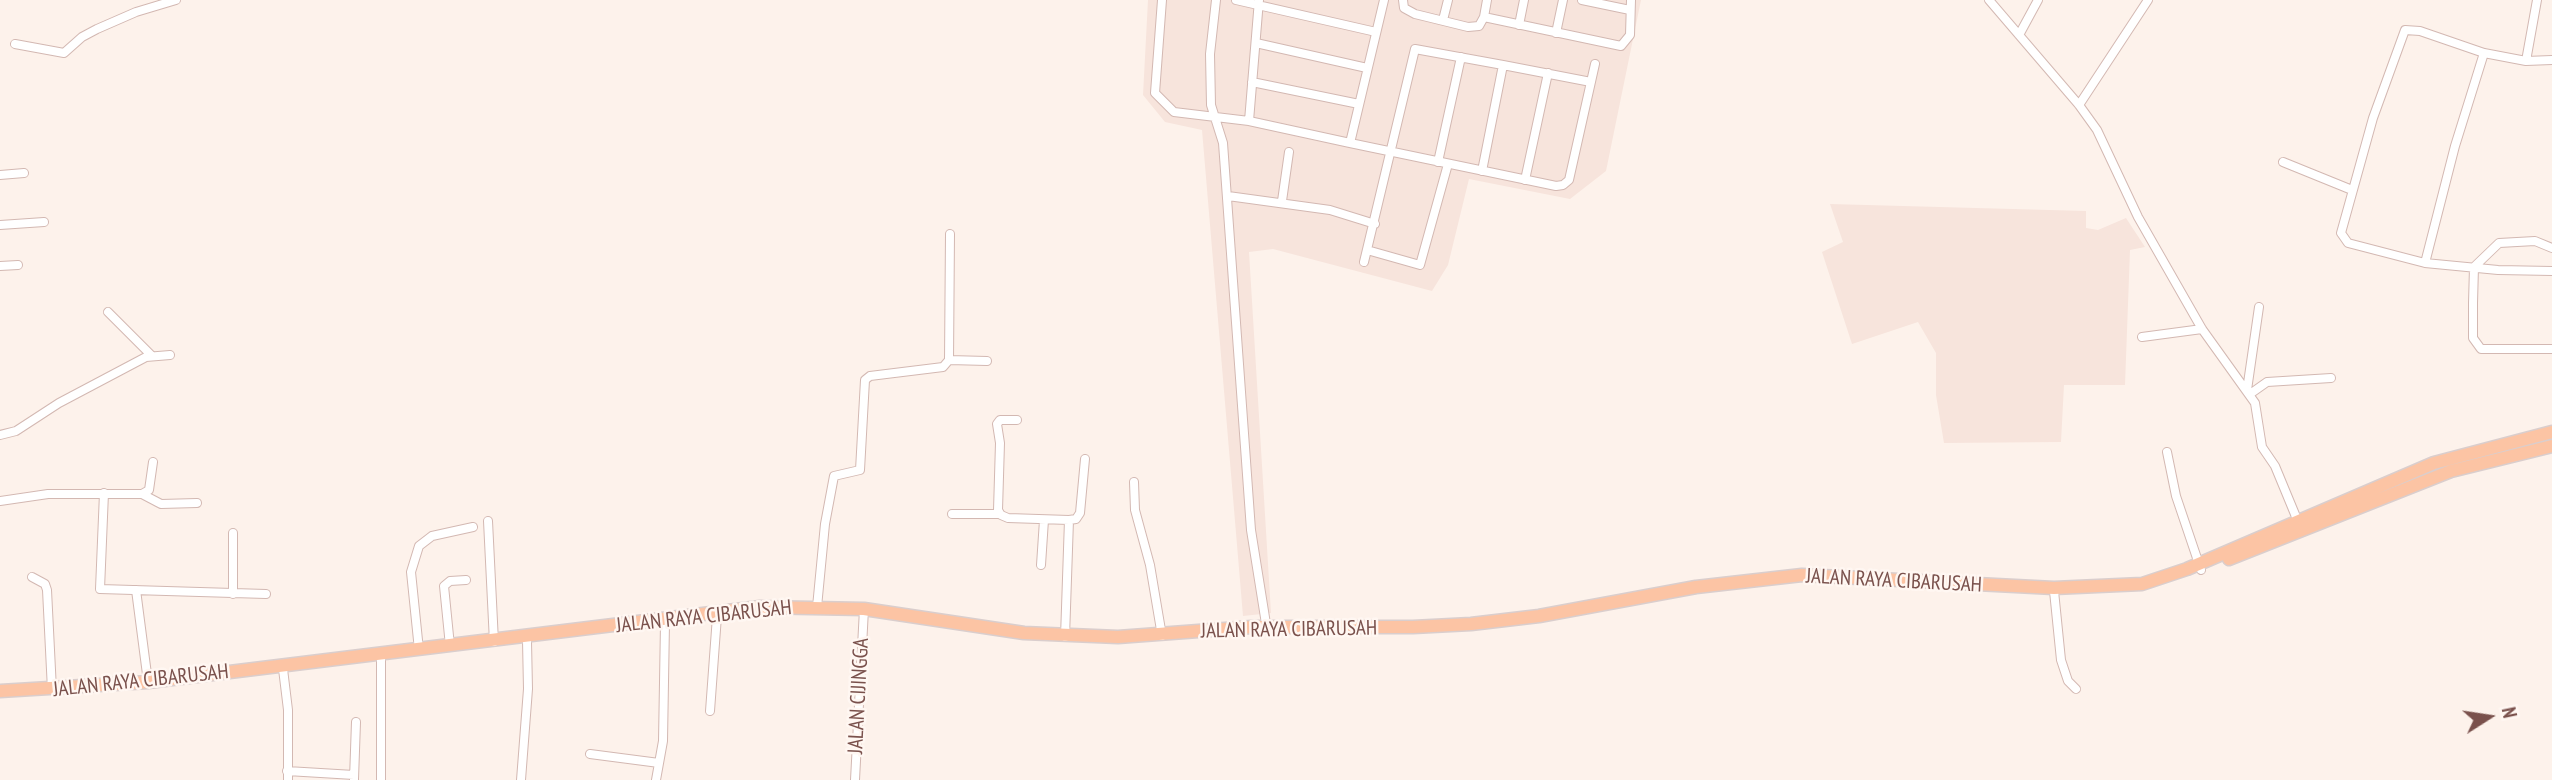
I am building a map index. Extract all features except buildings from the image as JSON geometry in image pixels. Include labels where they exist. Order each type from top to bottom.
[{"type":"main road","name":"JALAN RAYA CIBARUSAH","points":[[1266,628],[1413,631],[1483,626],[1597,610],[1697,590],[1803,579],[2054,591],[2143,587],[2200,567],[2300,525],[2434,463],[2552,432]]},
{"type":"main road","name":"JALAN RAYA CIBARUSAH","points":[[2300,525],[2451,471],[2552,446]]},
{"type":"main road","name":"JALAN RAYA CIBARUSAH","points":[[0,693],[149,685],[760,607],[864,610],[1065,637],[1162,636],[1266,628],[1471,624],[1539,617],[1696,587],[1802,575],[1956,584],[2108,587],[2150,583],[2200,567]]},
{"type":"main road","name":"JALAN RAYA CIBARUSAH","points":[[0,693],[148,682],[527,641],[779,609],[864,610],[1065,640],[1163,639],[1229,630]]},
{"type":"street","points":[[15,44],[64,53],[82,37],[105,25],[176,0]]},
{"type":"street","points":[[1162,0],[1155,93],[1174,112],[1249,121],[1391,154],[1556,186],[1569,180],[1595,64]]},
{"type":"street","points":[[1216,0],[1210,81],[1214,117],[1222,136],[1251,530],[1266,628]]},
{"type":"street","points":[[1236,0],[1259,3],[1376,32]]},
{"type":"street","points":[[1350,143],[1384,0]]},
{"type":"street","points":[[1403,0],[1407,10],[1475,27],[1484,17],[1487,0]]},
{"type":"street","points":[[1443,20],[1448,0]]},
{"type":"street","points":[[1519,25],[1524,0]]},
{"type":"street","points":[[1556,33],[1563,0]]},
{"type":"street","points":[[1582,0],[1630,10]]},
{"type":"street","points":[[1484,17],[1624,46],[1630,35],[1631,0]]},
{"type":"street","points":[[1989,0],[2079,106],[2096,130],[2138,217],[2202,329],[2248,392],[2257,410],[2262,447],[2275,466],[2300,525]]},
{"type":"street","points":[[2019,34],[2038,0]]},
{"type":"street","points":[[2079,106],[2148,0]]},
{"type":"street","points":[[2526,61],[2537,0]]},
{"type":"street","points":[[1249,121],[1259,3]]},
{"type":"street","points":[[2552,60],[2526,61],[2484,53],[2410,29],[2402,34],[2342,227],[2343,239],[2348,243],[2424,263],[2552,271]]},
{"type":"street","points":[[1256,43],[1367,68]]},
{"type":"street","points":[[1364,262],[1415,49],[1591,82]]},
{"type":"street","points":[[2424,263],[2455,146],[2484,53]]},
{"type":"street","points":[[1438,162],[1461,57]]},
{"type":"street","points":[[1482,170],[1503,65]]},
{"type":"street","points":[[1525,180],[1548,73]]},
{"type":"street","points":[[1252,82],[1359,104]]},
{"type":"street","points":[[1282,201],[1289,152]]},
{"type":"street","points":[[2283,162],[2352,190]]},
{"type":"street","points":[[1367,250],[1420,265],[1448,164]]},
{"type":"street","points":[[0,175],[24,173]]},
{"type":"street","points":[[1228,196],[1282,201],[1330,210],[1375,224]]},
{"type":"street","points":[[0,225],[44,222]]},
{"type":"street","points":[[817,607],[826,516],[834,476],[860,470],[865,380],[870,376],[943,367],[949,360],[950,234]]},
{"type":"street","points":[[2552,248],[2535,241],[2507,241],[2499,243],[2474,267],[2473,338],[2478,347],[2552,349]]},
{"type":"street","points":[[0,266],[18,265]]},
{"type":"street","points":[[2248,392],[2259,307]]},
{"type":"street","points":[[108,312],[152,356]]},
{"type":"street","points":[[2142,337],[2202,329]]},
{"type":"street","points":[[0,435],[16,431],[59,403],[152,356],[170,355]]},
{"type":"street","points":[[949,360],[988,362]]},
{"type":"street","points":[[2248,392],[2267,382],[2331,378]]},
{"type":"street","points":[[999,514],[997,424],[1000,420],[1017,420]]},
{"type":"street","points":[[2168,452],[2176,496],[2200,567]]},
{"type":"street","points":[[952,514],[999,514],[1008,518],[1069,520],[1080,513],[1085,459]]},
{"type":"street","points":[[142,494],[149,490],[153,462]]},
{"type":"street","points":[[1134,482],[1135,510],[1150,565],[1162,636]]},
{"type":"street","points":[[104,493],[98,587],[266,594]]},
{"type":"street","points":[[0,501],[48,494],[104,493],[142,494],[161,504],[197,503]]},
{"type":"street","points":[[1041,565],[1044,520]]},
{"type":"street","points":[[1065,637],[1069,520]]},
{"type":"street","points":[[488,521],[494,642]]},
{"type":"street","points":[[419,650],[411,572],[419,546],[432,536],[473,527]]},
{"type":"street","points":[[233,533],[233,594]]},
{"type":"street","points":[[32,577],[45,584],[47,590],[52,690]]},
{"type":"street","points":[[450,646],[444,586],[450,581],[466,580]]},
{"type":"street","points":[[136,590],[148,682]]},
{"type":"street","points":[[2054,591],[2061,660],[2068,681],[2076,690]]},
{"type":"street","name":"JALAN CIJINGGA","points":[[855,780],[864,610]]},
{"type":"street","points":[[710,711],[717,616]]},
{"type":"street","points":[[656,780],[666,689],[665,623]]},
{"type":"street","points":[[522,780],[528,689],[527,641]]},
{"type":"street","points":[[381,780],[388,655]]},
{"type":"street","points":[[283,669],[288,710],[288,775],[354,777],[356,722]]},
{"type":"street","points":[[590,754],[659,764]]},
{"type":"shaded area","points":[[1148,0],[1641,0],[1606,171],[1570,199],[1469,179],[1448,265],[1432,291],[1273,249],[1249,252],[1271,613],[1243,616],[1202,130],[1165,122],[1143,95]]},
{"type":"shaded area","points":[[1830,204],[2086,211],[2086,228],[2098,230],[2126,218],[2145,247],[2130,250],[2125,385],[2064,385],[2061,442],[1944,443],[1936,395],[1936,353],[1918,322],[1852,344],[1822,252],[1843,242]]}]
